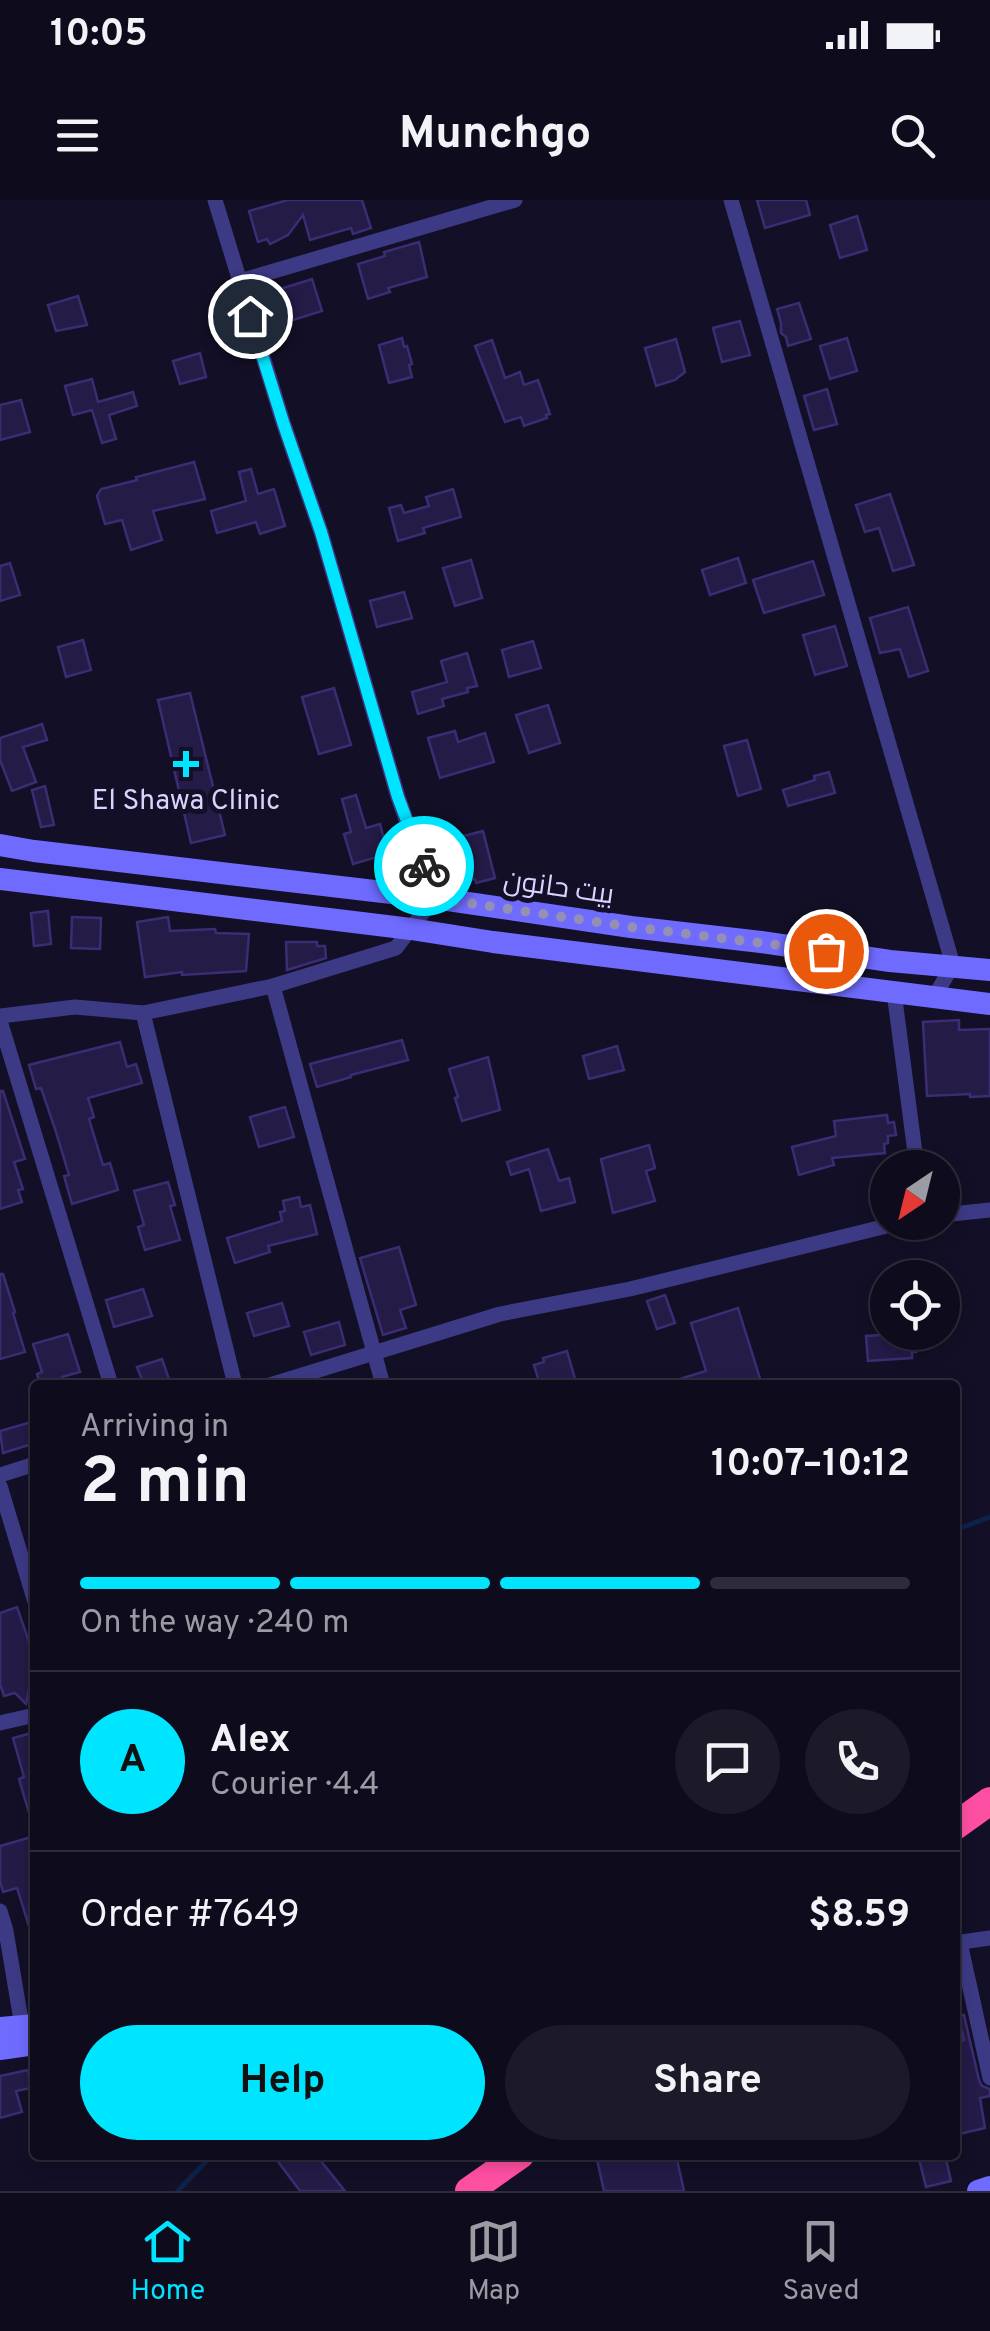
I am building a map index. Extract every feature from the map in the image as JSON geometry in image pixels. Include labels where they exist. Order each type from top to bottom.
[{"type":"highway","points":[[960,1822],[990,1801]]},
{"type":"highway","points":[[469,2191],[513,2160]]},
{"type":"highway","points":[[502,2191],[534,2160]]},
{"type":"main road","name":"بيت حانون","points":[[0,845],[990,970]]},
{"type":"main road","points":[[0,879],[990,1004]]},
{"type":"main road","points":[[0,2049],[23,2031]]},
{"type":"main road","points":[[978,2191],[990,2187]]},
{"type":"street","points":[[109,1380],[0,1019],[76,1007],[143,1013],[274,986],[396,948],[434,898],[398,797],[321,532],[214,200]]},
{"type":"street","points":[[240,282],[515,200]]},
{"type":"street","points":[[730,200],[952,965],[934,997]]},
{"type":"street","points":[[274,986],[381,1380]]},
{"type":"street","points":[[894,992],[915,1150]]},
{"type":"street","points":[[143,1013],[234,1380]]},
{"type":"street","points":[[960,1213],[990,1210]]},
{"type":"street","points":[[286,1380],[500,1314],[630,1289],[870,1230]]},
{"type":"street","points":[[0,1475],[30,1466]]},
{"type":"street","points":[[0,1486],[30,1585]]},
{"type":"street","points":[[0,1723],[30,1715]]},
{"type":"street","points":[[0,1911],[23,2031]]},
{"type":"street","points":[[960,1943],[990,1938]]},
{"type":"street","points":[[960,1955],[990,2078]]},
{"type":"building","points":[[288,200],[362,200],[371,228],[353,234],[351,228],[310,240],[303,215],[288,235],[270,244],[267,239],[258,242],[249,211]]},
{"type":"building","points":[[757,200],[806,200],[810,215],[765,228]]},
{"type":"building","points":[[857,216],[867,250],[840,258],[830,225]]},
{"type":"building","points":[[419,242],[427,277],[388,288],[390,292],[368,299],[358,264]]},
{"type":"building","points":[[312,279],[322,311],[290,321],[280,289]]},
{"type":"building","points":[[78,296],[87,325],[56,331],[48,305]]},
{"type":"building","points":[[799,303],[811,339],[788,346],[781,333],[777,309]]},
{"type":"building","points":[[740,321],[750,355],[722,362],[713,328]]},
{"type":"building","points":[[402,338],[412,364],[412,377],[389,383],[379,345]]},
{"type":"building","points":[[847,338],[857,371],[830,379],[820,346]]},
{"type":"building","points":[[676,339],[685,372],[656,386],[645,348]]},
{"type":"building","points":[[492,340],[505,378],[520,372],[524,385],[538,380],[550,414],[547,418],[524,426],[521,417],[505,422],[475,346]]},
{"type":"building","points":[[200,353],[206,377],[180,384],[173,361]]},
{"type":"building","points":[[92,379],[98,402],[133,392],[137,406],[109,415],[116,439],[102,443],[92,410],[73,415],[65,386]]},
{"type":"building","points":[[827,389],[837,424],[814,430],[804,396]]},
{"type":"building","points":[[21,400],[30,432],[0,440],[0,405]]},
{"type":"building","points":[[194,462],[205,499],[153,511],[162,540],[131,550],[122,520],[105,524],[97,496],[101,489]]},
{"type":"building","points":[[251,469],[258,494],[274,489],[285,526],[260,534],[256,522],[217,533],[211,511],[246,501],[239,472]]},
{"type":"building","points":[[453,489],[461,517],[423,528],[425,533],[398,541],[389,508],[401,505],[404,513],[429,506],[426,497]]},
{"type":"building","points":[[890,494],[914,565],[893,571],[879,528],[865,532],[856,505]]},
{"type":"building","points":[[738,558],[746,583],[710,595],[702,570]]},
{"type":"building","points":[[471,560],[482,598],[455,606],[443,568]]},
{"type":"building","points":[[813,561],[824,595],[764,613],[753,580]]},
{"type":"building","points":[[10,563],[20,595],[0,601],[0,566]]},
{"type":"building","points":[[404,592],[412,618],[377,627],[370,601]]},
{"type":"building","points":[[908,607],[928,671],[909,677],[900,649],[880,653],[870,618]]},
{"type":"building","points":[[835,626],[847,666],[815,675],[803,635]]},
{"type":"building","points":[[83,640],[91,670],[66,677],[58,647]]},
{"type":"building","points":[[533,641],[541,668],[509,677],[502,650]]},
{"type":"building","points":[[467,653],[477,686],[442,699],[444,706],[418,714],[412,692],[447,682],[441,661]]},
{"type":"building","points":[[334,688],[351,745],[319,754],[302,697]]},
{"type":"building","name":"El Shawa Clinic","points":[[190,693],[225,835],[191,843],[158,700]]},
{"type":"building","points":[[548,705],[560,743],[529,753],[516,715]]},
{"type":"building","points":[[42,724],[47,740],[23,747],[36,782],[12,791],[0,760],[0,738]]},
{"type":"building","points":[[455,731],[458,742],[485,733],[494,762],[440,778],[428,738]]},
{"type":"building","points":[[747,740],[761,789],[738,796],[724,746]]},
{"type":"building","points":[[829,772],[835,793],[788,806],[783,790]]},
{"type":"building","points":[[45,786],[54,825],[41,827],[32,790]]},
{"type":"building","points":[[356,795],[366,828],[380,824],[388,854],[353,864],[344,834],[351,832],[342,799]]},
{"type":"building","points":[[483,831],[495,878],[476,883],[475,879],[464,881],[463,875],[454,878],[444,841]]},
{"type":"building","points":[[48,911],[51,944],[34,946],[31,913]]},
{"type":"building","points":[[72,917],[101,918],[100,949],[71,948]]},
{"type":"building","points":[[168,917],[170,931],[215,929],[216,933],[249,934],[246,971],[145,977],[137,922]]},
{"type":"building","points":[[286,942],[317,942],[317,946],[325,946],[326,958],[287,970]]},
{"type":"building","points":[[959,1020],[959,1030],[990,1029],[990,1096],[927,1096],[923,1022]]},
{"type":"building","points":[[402,1040],[408,1060],[317,1087],[310,1064]]},
{"type":"building","points":[[120,1042],[127,1067],[136,1064],[142,1083],[88,1098],[94,1117],[89,1119],[103,1165],[110,1163],[118,1190],[72,1204],[64,1176],[69,1175],[55,1129],[29,1065]]},
{"type":"building","points":[[617,1046],[624,1070],[589,1079],[583,1056]]},
{"type":"building","points":[[488,1057],[500,1110],[462,1121],[449,1069]]},
{"type":"building","points":[[0,1091],[25,1159],[14,1162],[23,1189],[18,1190],[22,1202],[0,1209]]},
{"type":"building","points":[[285,1107],[294,1137],[259,1147],[250,1117]]},
{"type":"building","points":[[887,1115],[888,1123],[894,1122],[896,1135],[888,1136],[885,1150],[832,1158],[834,1165],[799,1175],[792,1147],[836,1136],[834,1121]]},
{"type":"building","points":[[649,1145],[655,1168],[646,1171],[655,1201],[613,1213],[601,1159]]},
{"type":"building","points":[[548,1149],[559,1181],[569,1178],[575,1202],[541,1211],[529,1169],[511,1175],[507,1162]]},
{"type":"building","points":[[168,1182],[180,1240],[145,1250],[138,1227],[144,1225],[134,1191]]},
{"type":"building","points":[[299,1197],[301,1207],[310,1205],[317,1234],[268,1246],[270,1252],[235,1263],[227,1238],[282,1221],[283,1201]]},
{"type":"building","points":[[399,1247],[416,1305],[400,1310],[406,1328],[383,1335],[360,1258]]},
{"type":"building","points":[[0,1274],[25,1352],[0,1359]]},
{"type":"building","points":[[143,1289],[152,1316],[114,1327],[106,1300]]},
{"type":"building","points":[[665,1295],[675,1323],[657,1329],[647,1301]]},
{"type":"building","points":[[282,1303],[289,1326],[254,1336],[247,1313]]},
{"type":"building","points":[[738,1308],[760,1380],[677,1380],[706,1371],[691,1323]]},
{"type":"building","points":[[339,1322],[345,1345],[311,1355],[304,1332]]},
{"type":"building","points":[[68,1334],[80,1372],[62,1377],[63,1380],[39,1380],[37,1374],[42,1372],[33,1344]]},
{"type":"building","points":[[866,1336],[870,1336],[870,1350],[916,1352],[912,1352],[912,1358],[868,1361]]},
{"type":"building","points":[[567,1351],[575,1379],[538,1380],[534,1365],[544,1362],[543,1358]]},
{"type":"building","points":[[162,1359],[169,1380],[142,1380],[137,1367]]},
{"type":"building","points":[[30,1422],[30,1445],[3,1453],[0,1431]]},
{"type":"building","points":[[17,1607],[30,1645],[30,1690],[26,1704],[15,1693],[4,1696],[0,1684],[0,1613]]},
{"type":"building","points":[[30,1733],[30,1816],[19,1779],[24,1777],[13,1738]]},
{"type":"building","points":[[30,1837],[30,1930],[17,1888],[3,1892],[0,1846]]},
{"type":"building","points":[[964,2015],[979,2080],[990,2089],[990,2096],[980,2098],[985,2128],[960,2134],[960,2041],[964,2040],[960,2016]]},
{"type":"building","points":[[28,2070],[30,2088],[16,2091],[22,2112],[0,2118],[0,2076]]},
{"type":"building","points":[[277,2160],[320,2160],[345,2191],[300,2191]]},
{"type":"building","points":[[597,2160],[677,2160],[684,2191],[604,2191]]},
{"type":"building","points":[[919,2160],[946,2160],[951,2181],[926,2187]]},
{"type":"waterway","points":[[960,1528],[990,1517]]},
{"type":"waterway","points":[[178,2191],[207,2160]]},
{"type":"way so far","points":[[424,866],[434,898],[826,951]]},
{"type":"place","name":"El Shawa Clinic","points":[[186,764]]},
{"type":"route","points":[[250,316],[321,532],[398,797],[424,866]]}]
